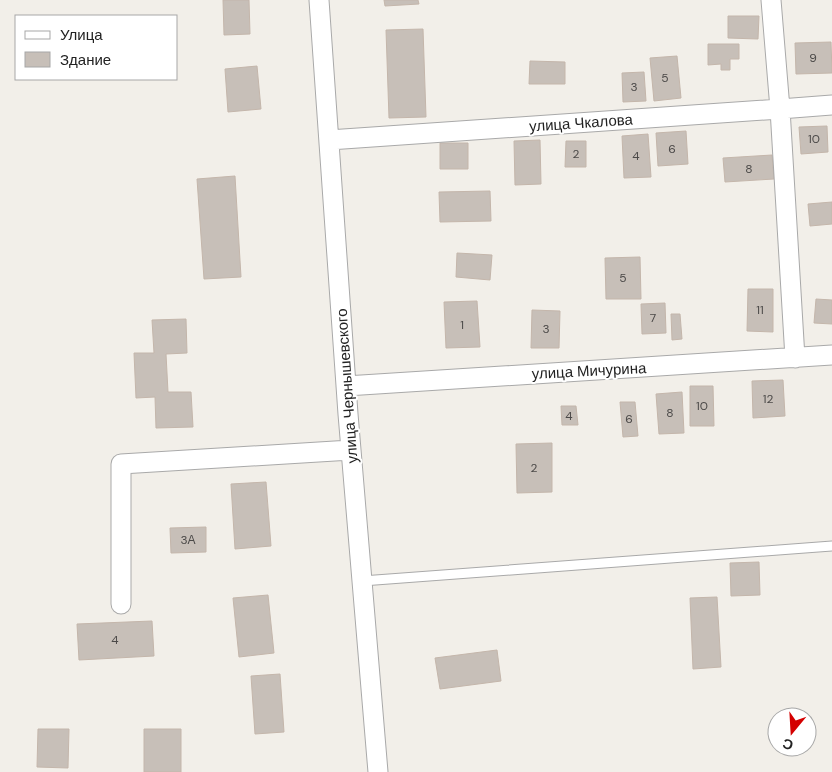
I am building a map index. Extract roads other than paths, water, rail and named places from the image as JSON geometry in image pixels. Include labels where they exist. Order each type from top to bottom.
[{"type":"street","name":"улица Чернышевского","points":[[319,0],[346,386],[378,772]]},
{"type":"street","points":[[771,0],[780,109],[795,358]]},
{"type":"street","name":"улица Чкалова","points":[[329,140],[832,105]]},
{"type":"street","name":"улица Мичурина","points":[[346,386],[832,355]]},
{"type":"street","points":[[120,604],[121,464],[351,450]]},
{"type":"lane","points":[[362,581],[832,546]]}]
